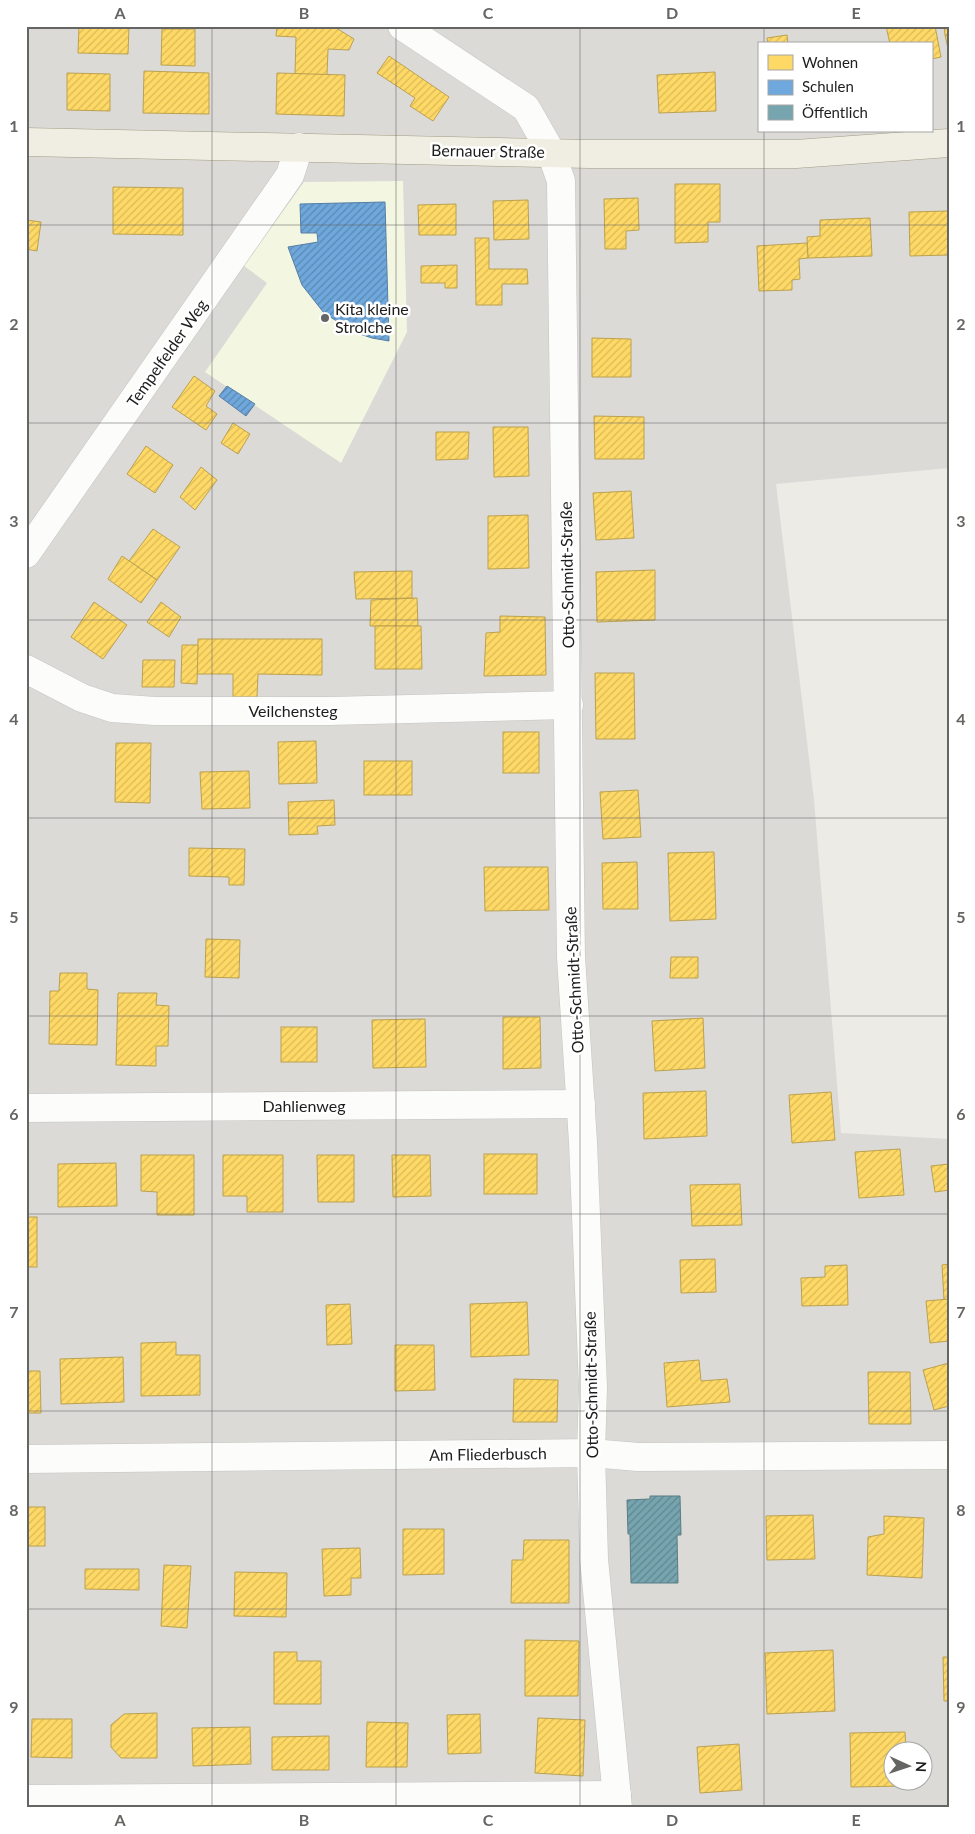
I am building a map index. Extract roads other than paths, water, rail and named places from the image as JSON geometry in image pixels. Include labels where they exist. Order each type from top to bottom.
[{"type":"main road","name":"Bernauer Straße","points":[[26,142],[552,152],[796,154],[949,143]]},
{"type":"street","name":"Otto-Schmidt-Straße","points":[[402,26],[526,108],[552,152],[561,181],[571,957],[581,1104],[593,1387],[591,1453],[594,1559],[617,1802]]},
{"type":"street","name":"Tempelfelder Weg","points":[[26,554],[290,175],[299,147]]},
{"type":"street","name":"Veilchensteg","points":[[26,669],[82,698],[105,706],[155,711],[330,711],[569,705]]},
{"type":"street","name":"Dahlienweg","points":[[26,1108],[581,1104]]},
{"type":"street","name":"Am Fliederbusch","points":[[26,1459],[591,1453],[638,1457],[949,1455]]},
{"type":"street","points":[[26,1799],[617,1802]]},
{"type":"place","name":"Kita kleine Strolche","points":[[325,318]]}]
